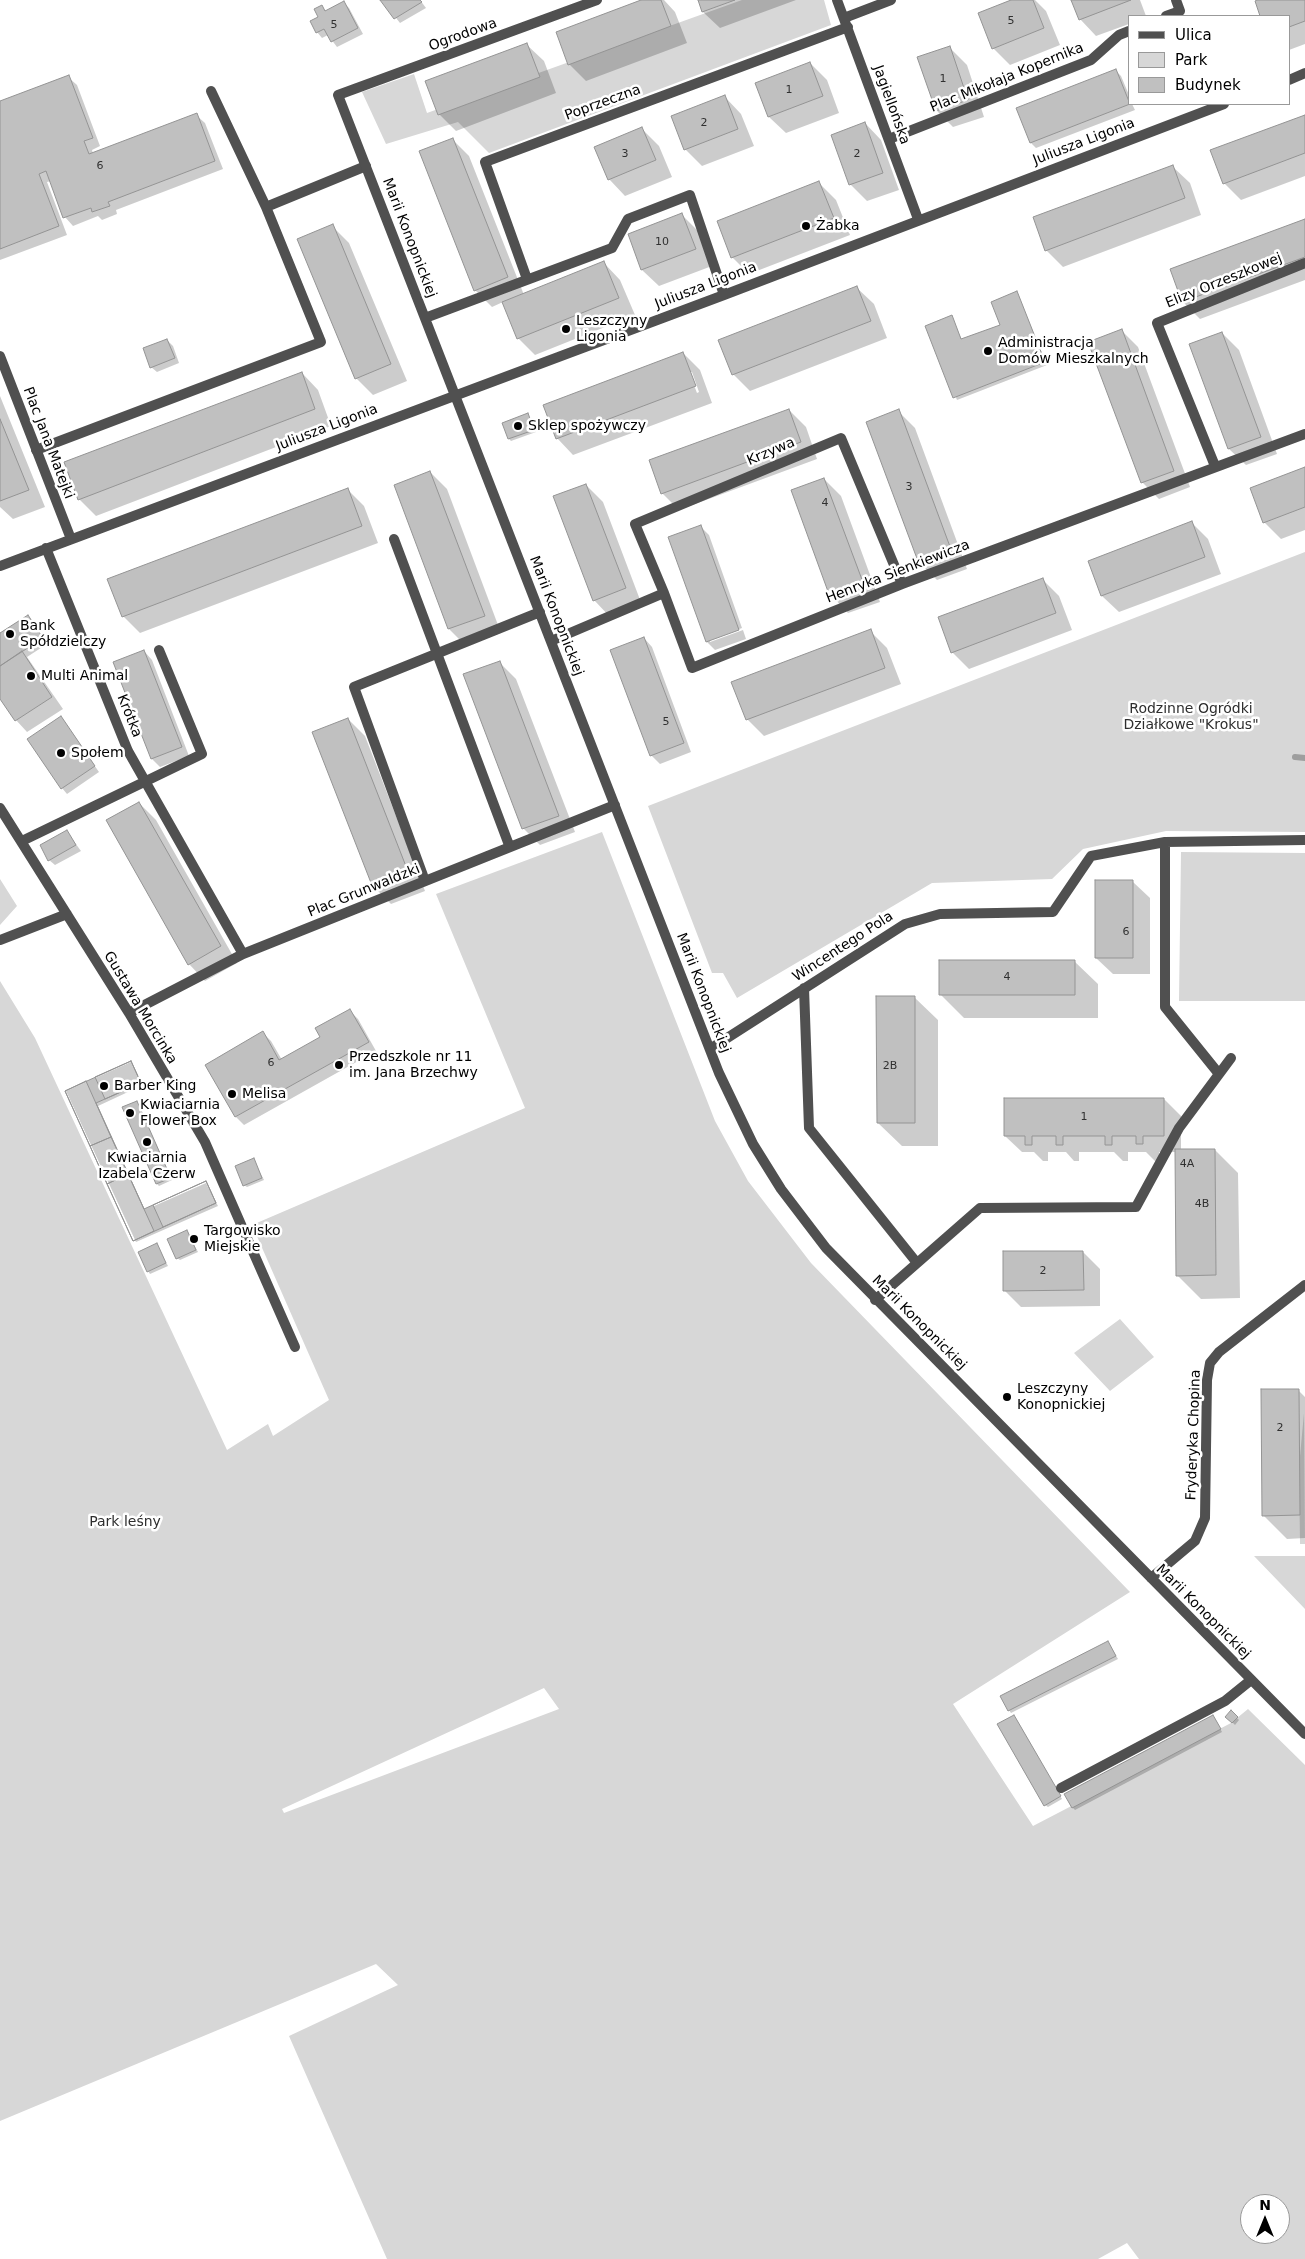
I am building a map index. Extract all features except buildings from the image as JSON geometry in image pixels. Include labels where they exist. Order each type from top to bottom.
[{"type":"street","name":"Ogrodowa","points":[[338,95],[597,0]]},
{"type":"street","name":"Jagiellońska","points":[[837,0],[918,219]]},
{"type":"street","points":[[846,22],[890,0]]},
{"type":"street","points":[[1169,15],[1180,11],[1176,0]]},
{"type":"street","name":"Poprzeczna","points":[[527,279],[485,162],[846,22]]},
{"type":"street","name":"Plac Mikołaja Kopernika","points":[[889,139],[1091,60],[1119,35],[1128,31]]},
{"type":"street","points":[[1290,80],[1305,73]]},
{"type":"street","points":[[36,450],[321,342],[266,207],[211,91]]},
{"type":"street","name":"Marii Konopnickiej","points":[[338,95],[710,1048],[736,1110],[781,1189],[826,1248],[875,1300],[1305,1734]]},
{"type":"street","name":"Juliusza Ligonia","points":[[1,563],[71,539],[724,295],[918,219],[1221,105]]},
{"type":"street","points":[[266,207],[366,166]]},
{"type":"street","points":[[425,318],[612,248],[628,218],[690,195],[724,295]]},
{"type":"street","name":"Elizy Orzeszkowej","points":[[1215,466],[1157,323],[1305,263]]},
{"type":"street","name":"Plac Jana Matejki","points":[[0,356],[71,539]]},
{"type":"street","name":"Henryka Sienkiewicza","points":[[664,593],[692,668],[902,584],[1305,434]]},
{"type":"street","name":"Krzywa","points":[[664,593],[635,524],[841,438],[902,584]]},
{"type":"street","points":[[394,539],[509,845]]},
{"type":"street","name":"Krótka","points":[[46,548],[128,751],[243,954]]},
{"type":"street","points":[[551,641],[664,593]]},
{"type":"street","points":[[425,881],[354,687],[540,612]]},
{"type":"street","points":[[22,842],[202,754],[159,650]]},
{"type":"street","name":"Plac Grunwaldzki","points":[[129,1013],[243,954],[509,845],[615,805]]},
{"type":"street","name":"Gustawa Morcinka","points":[[0,808],[129,1013],[205,1142],[295,1347]]},
{"type":"street","name":"Wincentego Pola","points":[[710,1048],[906,924],[940,914],[1053,912],[1091,856],[1165,842],[1305,840]]},
{"type":"street","points":[[1165,842],[1165,1008],[1219,1074]]},
{"type":"street","points":[[0,940],[67,914]]},
{"type":"street","points":[[804,988],[809,1128],[917,1263]]},
{"type":"street","points":[[875,1300],[980,1208],[1136,1207],[1179,1128],[1231,1058]]},
{"type":"street","name":"Fryderyka Chopina","points":[[1151,1578],[1195,1541],[1205,1518],[1206,1380],[1210,1363],[1219,1352],[1305,1285]]},
{"type":"street","points":[[1061,1788],[1225,1701],[1252,1680]]},
{"type":"green space","points":[[742,0],[824,0],[831,25],[489,153],[458,122],[386,144],[362,92],[414,74],[427,113]]},
{"type":"green space","name":"Rodzinne Ogródki Działkowe \"Krokus\"","points":[[1305,552],[1305,832],[1166,831],[1083,849],[1052,879],[932,883],[737,998],[723,973],[712,973],[648,806]]},
{"type":"green space","name":"Park leśny","points":[[602,832],[715,1121],[748,1181],[811,1263],[1130,1592],[953,1704],[1033,1826],[1231,1723],[1248,1709],[1305,1765],[1305,2259],[1139,2259],[1127,2243],[1098,2259],[387,2259],[289,2036],[398,1985],[376,1964],[0,2121],[0,981],[35,1038],[227,1450],[268,1424],[273,1436],[329,1400],[252,1225],[525,1108],[436,894]],"holes":[[[544,1688],[559,1709],[284,1813],[282,1809]]]},
{"type":"green space","points":[[1181,852],[1305,853],[1305,1001],[1179,1001]]},
{"type":"green space","points":[[0,879],[17,906],[0,925]]},
{"type":"green space","points":[[1120,1319],[1154,1357],[1110,1391],[1074,1353]]},
{"type":"green space","points":[[1304,1413],[1305,1544],[1300,1544],[1299,1467]]},
{"type":"green space","points":[[1254,1556],[1305,1556],[1305,1609]]},
{"type":"waterway","points":[[1295,757],[1305,758]]},
{"type":"place","name":"Żabka","points":[[806,226]]},
{"type":"place","name":"Leszczyny Ligonia","points":[[566,329]]},
{"type":"place","name":"Administracja Domów Mieszkalnych","points":[[988,351]]},
{"type":"place","name":"Sklep spożywczy","points":[[518,426]]},
{"type":"place","name":"Bank Spółdzielczy","points":[[10,634]]},
{"type":"place","name":"Multi Animal","points":[[31,676]]},
{"type":"place","name":"Społem","points":[[61,753]]},
{"type":"place","name":"Przedszkole nr 11 im. Jana Brzechwy","points":[[339,1065]]},
{"type":"place","name":"Barber King","points":[[104,1086]]},
{"type":"place","name":"Melisa","points":[[232,1094]]},
{"type":"place","name":"Kwiaciarnia Flower Box","points":[[130,1113]]},
{"type":"place","name":"Kwiaciarnia Izabela Czerw","points":[[147,1142]]},
{"type":"place","name":"Targowisko Miejskie","points":[[194,1239]]},
{"type":"place","name":"Leszczyny Konopnickiej","points":[[1007,1397]]}]
